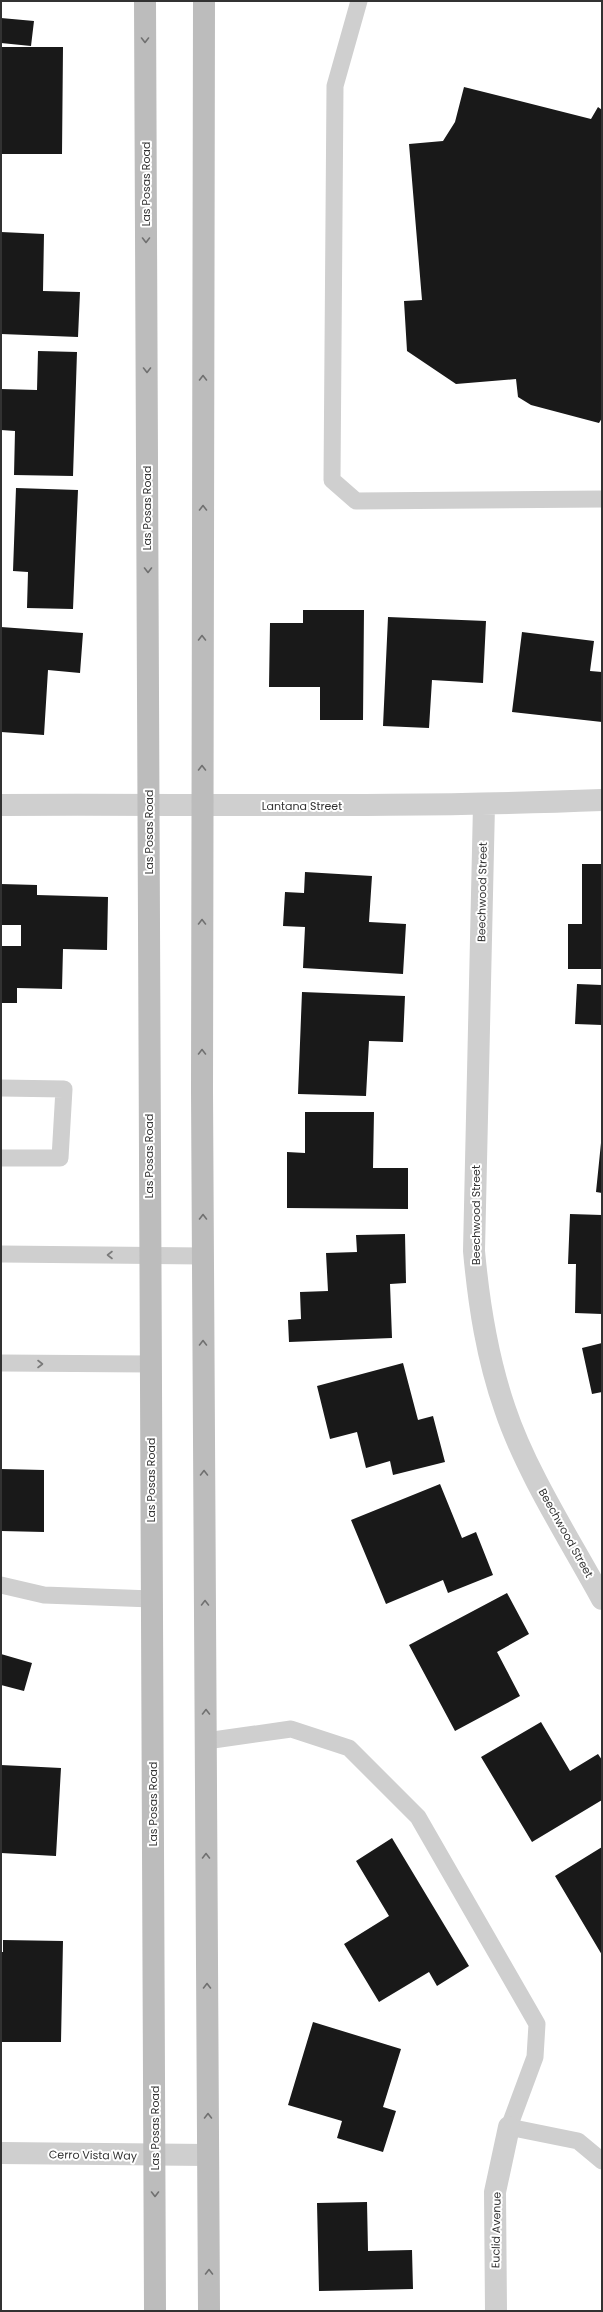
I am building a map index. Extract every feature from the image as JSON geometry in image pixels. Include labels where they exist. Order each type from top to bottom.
[{"type":"main road","name":"Las Posas Road","points":[[145,1],[155,2311]]},
{"type":"main road","points":[[204,1],[202,807],[209,2311]]},
{"type":"street","name":"Lantana Street","points":[[1,805],[149,804],[202,807],[484,805],[602,800]]},
{"type":"street","name":"Beechwood Street","points":[[484,805],[474,1251],[479,1306],[490,1359],[505,1411],[527,1461],[602,1599]]},
{"type":"street","name":"Euclid Avenue","points":[[496,2311],[495,2192],[509,2127]]},
{"type":"street","name":"Cerro Vista Way","points":[[1,2153],[208,2155]]},
{"type":"lane","points":[[359,1],[335,86],[332,480],[356,502],[602,499]]},
{"type":"lane","points":[[1,1088],[64,1089],[60,1158],[1,1158]]},
{"type":"lane","points":[[1,1254],[203,1256]]},
{"type":"lane","points":[[1,1363],[150,1364]]},
{"type":"lane","points":[[1,1585],[44,1596],[152,1599]]},
{"type":"lane","points":[[206,1741],[291,1729],[349,1748],[418,1817],[537,2024],[535,2057],[509,2127],[578,2141],[602,2161]]},
{"type":"building","points":[[1,18],[34,21],[31,46],[1,43]]},
{"type":"building","points":[[1,47],[63,47],[62,154],[1,154]]},
{"type":"building","points":[[464,87],[591,119],[598,107],[602,110],[602,418],[599,423],[531,405],[518,397],[516,379],[456,384],[407,351],[404,301],[422,300],[409,144],[443,141],[455,122]]},
{"type":"building","points":[[1,232],[44,234],[43,291],[80,292],[78,337],[1,334]]},
{"type":"building","points":[[38,351],[77,352],[73,476],[14,475],[15,431],[1,430],[1,389],[37,390]]},
{"type":"building","points":[[16,488],[78,490],[73,609],[27,608],[28,572],[13,571]]},
{"type":"building","points":[[303,610],[364,610],[363,720],[320,720],[320,687],[269,687],[270,623],[303,623]]},
{"type":"building","points":[[388,617],[486,621],[483,683],[432,680],[429,728],[383,726]]},
{"type":"building","points":[[1,627],[83,633],[80,673],[48,670],[44,735],[1,732]]},
{"type":"building","points":[[522,632],[594,641],[590,671],[602,672],[602,722],[512,712]]},
{"type":"building","points":[[582,864],[602,864],[602,969],[568,969],[568,924],[582,924]]},
{"type":"building","points":[[305,872],[372,876],[369,922],[406,924],[403,974],[303,968],[305,927],[283,926],[285,892],[304,893]]},
{"type":"building","points":[[1,884],[37,885],[37,895],[108,897],[107,950],[63,949],[62,989],[17,988],[17,1003],[1,1003],[1,946],[21,946],[21,925],[1,925]]},
{"type":"building","points":[[577,984],[602,985],[602,1025],[575,1024]]},
{"type":"building","points":[[302,992],[405,996],[403,1042],[369,1041],[366,1096],[298,1094]]},
{"type":"building","points":[[305,1112],[374,1112],[373,1168],[408,1168],[408,1209],[287,1208],[287,1152],[305,1153]]},
{"type":"building","points":[[602,1143],[602,1193],[596,1192]]},
{"type":"building","points":[[570,1214],[602,1215],[602,1314],[575,1313],[576,1264],[568,1264]]},
{"type":"building","points":[[405,1234],[406,1283],[390,1284],[392,1338],[289,1342],[288,1320],[301,1319],[300,1292],[328,1291],[326,1253],[357,1252],[356,1235]]},
{"type":"building","points":[[602,1343],[602,1392],[592,1394],[582,1348]]},
{"type":"building","points":[[403,1363],[418,1420],[433,1416],[445,1462],[393,1475],[390,1461],[366,1468],[357,1432],[330,1439],[317,1386]]},
{"type":"building","points":[[1,1469],[44,1470],[44,1532],[1,1531]]},
{"type":"building","points":[[440,1484],[462,1538],[476,1532],[493,1575],[448,1593],[443,1580],[386,1604],[351,1520]]},
{"type":"building","points":[[507,1593],[529,1634],[497,1652],[520,1696],[455,1731],[409,1645]]},
{"type":"building","points":[[1,1654],[32,1663],[24,1691],[1,1685]]},
{"type":"building","points":[[541,1722],[570,1771],[598,1754],[602,1760],[602,1800],[532,1842],[481,1757]]},
{"type":"building","points":[[1,1765],[61,1768],[56,1856],[1,1853]]},
{"type":"building","points":[[392,1838],[469,1966],[437,1986],[429,1972],[379,2002],[344,1944],[389,1916],[356,1861]]},
{"type":"building","points":[[602,1847],[602,1955],[555,1876]]},
{"type":"building","points":[[3,1940],[63,1941],[61,2042],[1,2042],[1,1952],[3,1952]]},
{"type":"building","points":[[313,2022],[401,2049],[383,2107],[396,2111],[383,2152],[337,2138],[342,2121],[288,2105]]},
{"type":"building","points":[[367,2202],[368,2251],[412,2250],[413,2289],[319,2291],[317,2203]]}]
